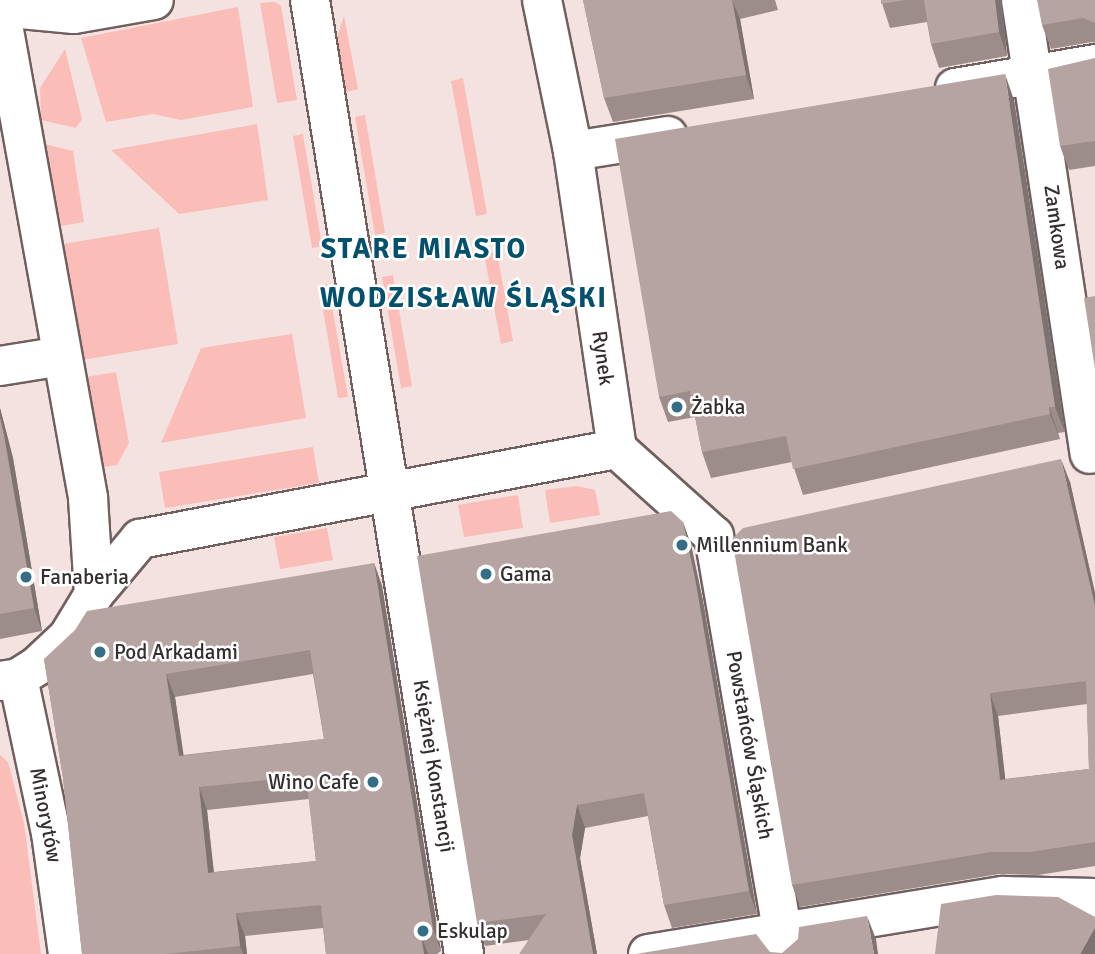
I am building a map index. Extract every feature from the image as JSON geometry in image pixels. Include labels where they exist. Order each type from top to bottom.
[{"type":"street","points":[[94,594],[88,498],[0,7],[74,14],[155,0]]},
{"type":"street","points":[[310,0],[391,494]]},
{"type":"street","name":"Rynek","points":[[542,0],[573,151],[617,449]]},
{"type":"street","name":"Zamkowa","points":[[1021,0],[1035,74],[1093,454]]},
{"type":"street","points":[[913,95],[1095,64]]},
{"type":"street","points":[[573,151],[697,131]]},
{"type":"street","points":[[0,366],[62,356]]},
{"type":"street","points":[[9,680],[68,636],[94,594],[140,539],[391,494],[617,449],[714,536],[754,527]]},
{"type":"street","points":[[1052,462],[1093,454]]},
{"type":"street","name":"Księżnej Konstancji","points":[[391,494],[464,954]]},
{"type":"street","name":"Powstańców Śląskich","points":[[714,536],[784,944]]},
{"type":"street","name":"Minorytów","points":[[9,680],[51,833],[68,954]]},
{"type":"street","points":[[649,954],[784,944],[1003,896],[1095,898]]},
{"type":"shaded area","points":[[275,2],[281,6],[297,100],[277,103],[260,3]]},
{"type":"shaded area","points":[[238,7],[253,107],[181,120],[153,114],[106,122],[81,38]]},
{"type":"shaded area","points":[[344,16],[358,89],[346,92],[336,40]]},
{"type":"shaded area","points":[[65,49],[82,119],[76,128],[41,120],[40,88]]},
{"type":"shaded area","points":[[463,78],[487,214],[476,216],[451,81]]},
{"type":"shaded area","points":[[365,115],[385,233],[375,235],[355,117]]},
{"type":"shaded area","points":[[257,124],[268,200],[179,214],[111,150]]},
{"type":"shaded area","points":[[303,134],[322,246],[312,248],[293,136]]},
{"type":"shaded area","points":[[45,144],[73,151],[84,222],[61,226]]},
{"type":"shaded area","points":[[159,228],[178,344],[82,360],[63,244]]},
{"type":"shaded area","points":[[497,252],[513,341],[501,344],[484,254]]},
{"type":"shaded area","points":[[393,275],[412,386],[401,388],[382,277]]},
{"type":"shaded area","points":[[328,284],[348,397],[338,398],[319,286]]},
{"type":"shaded area","points":[[292,334],[306,418],[161,443],[201,348]]},
{"type":"shaded area","points":[[116,372],[129,443],[117,465],[103,467],[86,377]]},
{"type":"shaded area","points":[[313,447],[319,483],[165,508],[159,472]]},
{"type":"shaded area","points":[[577,486],[595,490],[600,515],[550,523],[545,490]]},
{"type":"shaded area","points":[[518,495],[523,528],[464,537],[458,505]]},
{"type":"shaded area","points":[[327,528],[333,560],[280,569],[274,537]]},
{"type":"shaded area","points":[[0,755],[8,762],[24,823],[41,954],[0,954]]},
{"type":"building","points":[[583,0],[732,0],[746,75],[604,98]]},
{"type":"building","points":[[881,0],[905,0],[881,4]]},
{"type":"building","points":[[924,0],[995,0],[999,32],[931,44]]},
{"type":"building","points":[[1037,0],[1095,0],[1095,23],[1083,18],[1042,25]]},
{"type":"building","points":[[1095,58],[1095,141],[1060,146],[1048,69]]},
{"type":"building","points":[[1005,74],[1055,407],[1049,407],[1050,414],[793,469],[786,436],[702,452],[690,391],[659,397],[615,139]]},
{"type":"building","points":[[1095,296],[1095,369],[1084,298]]},
{"type":"building","points":[[0,418],[34,608],[0,614]]},
{"type":"building","points":[[1061,459],[1095,606],[1095,842],[1030,852],[991,852],[792,885],[732,539],[743,528]],"holes":[[[1086,681],[1089,769],[1000,780],[990,693]]]},
{"type":"building","points":[[671,511],[683,522],[695,578],[749,891],[664,905],[644,793],[577,805],[572,835],[593,954],[519,954],[546,914],[477,923],[417,556]]},
{"type":"building","points":[[374,563],[433,929],[421,935],[424,954],[326,954],[321,905],[236,913],[240,946],[166,954],[82,954],[63,778],[44,659],[75,630],[87,611]],"holes":[[[310,650],[324,739],[179,756],[166,674]],[[306,776],[316,861],[208,873],[199,787]]]},
{"type":"building","points":[[996,895],[1058,897],[1095,917],[1095,927],[1080,954],[935,954],[941,904]]},
{"type":"building","points":[[867,916],[874,954],[636,954],[756,934],[770,952],[782,953],[798,939],[799,927]]},
{"type":"place","name":"Żabka","points":[[677,407]]},
{"type":"place","name":"Millennium Bank","points":[[682,545]]},
{"type":"place","name":"Gama","points":[[486,574]]},
{"type":"place","name":"Fanaberia","points":[[26,577]]},
{"type":"place","name":"Pod Arkadami","points":[[100,652]]},
{"type":"place","name":"Wino Cafe","points":[[373,782]]},
{"type":"place","name":"Eskulap","points":[[423,931]]},
{"type":"district","name":"STARE MIASTO","points":[[424,249]]},
{"type":"district","name":"WODZISŁAW ŚLĄSKI","points":[[464,298]]}]
